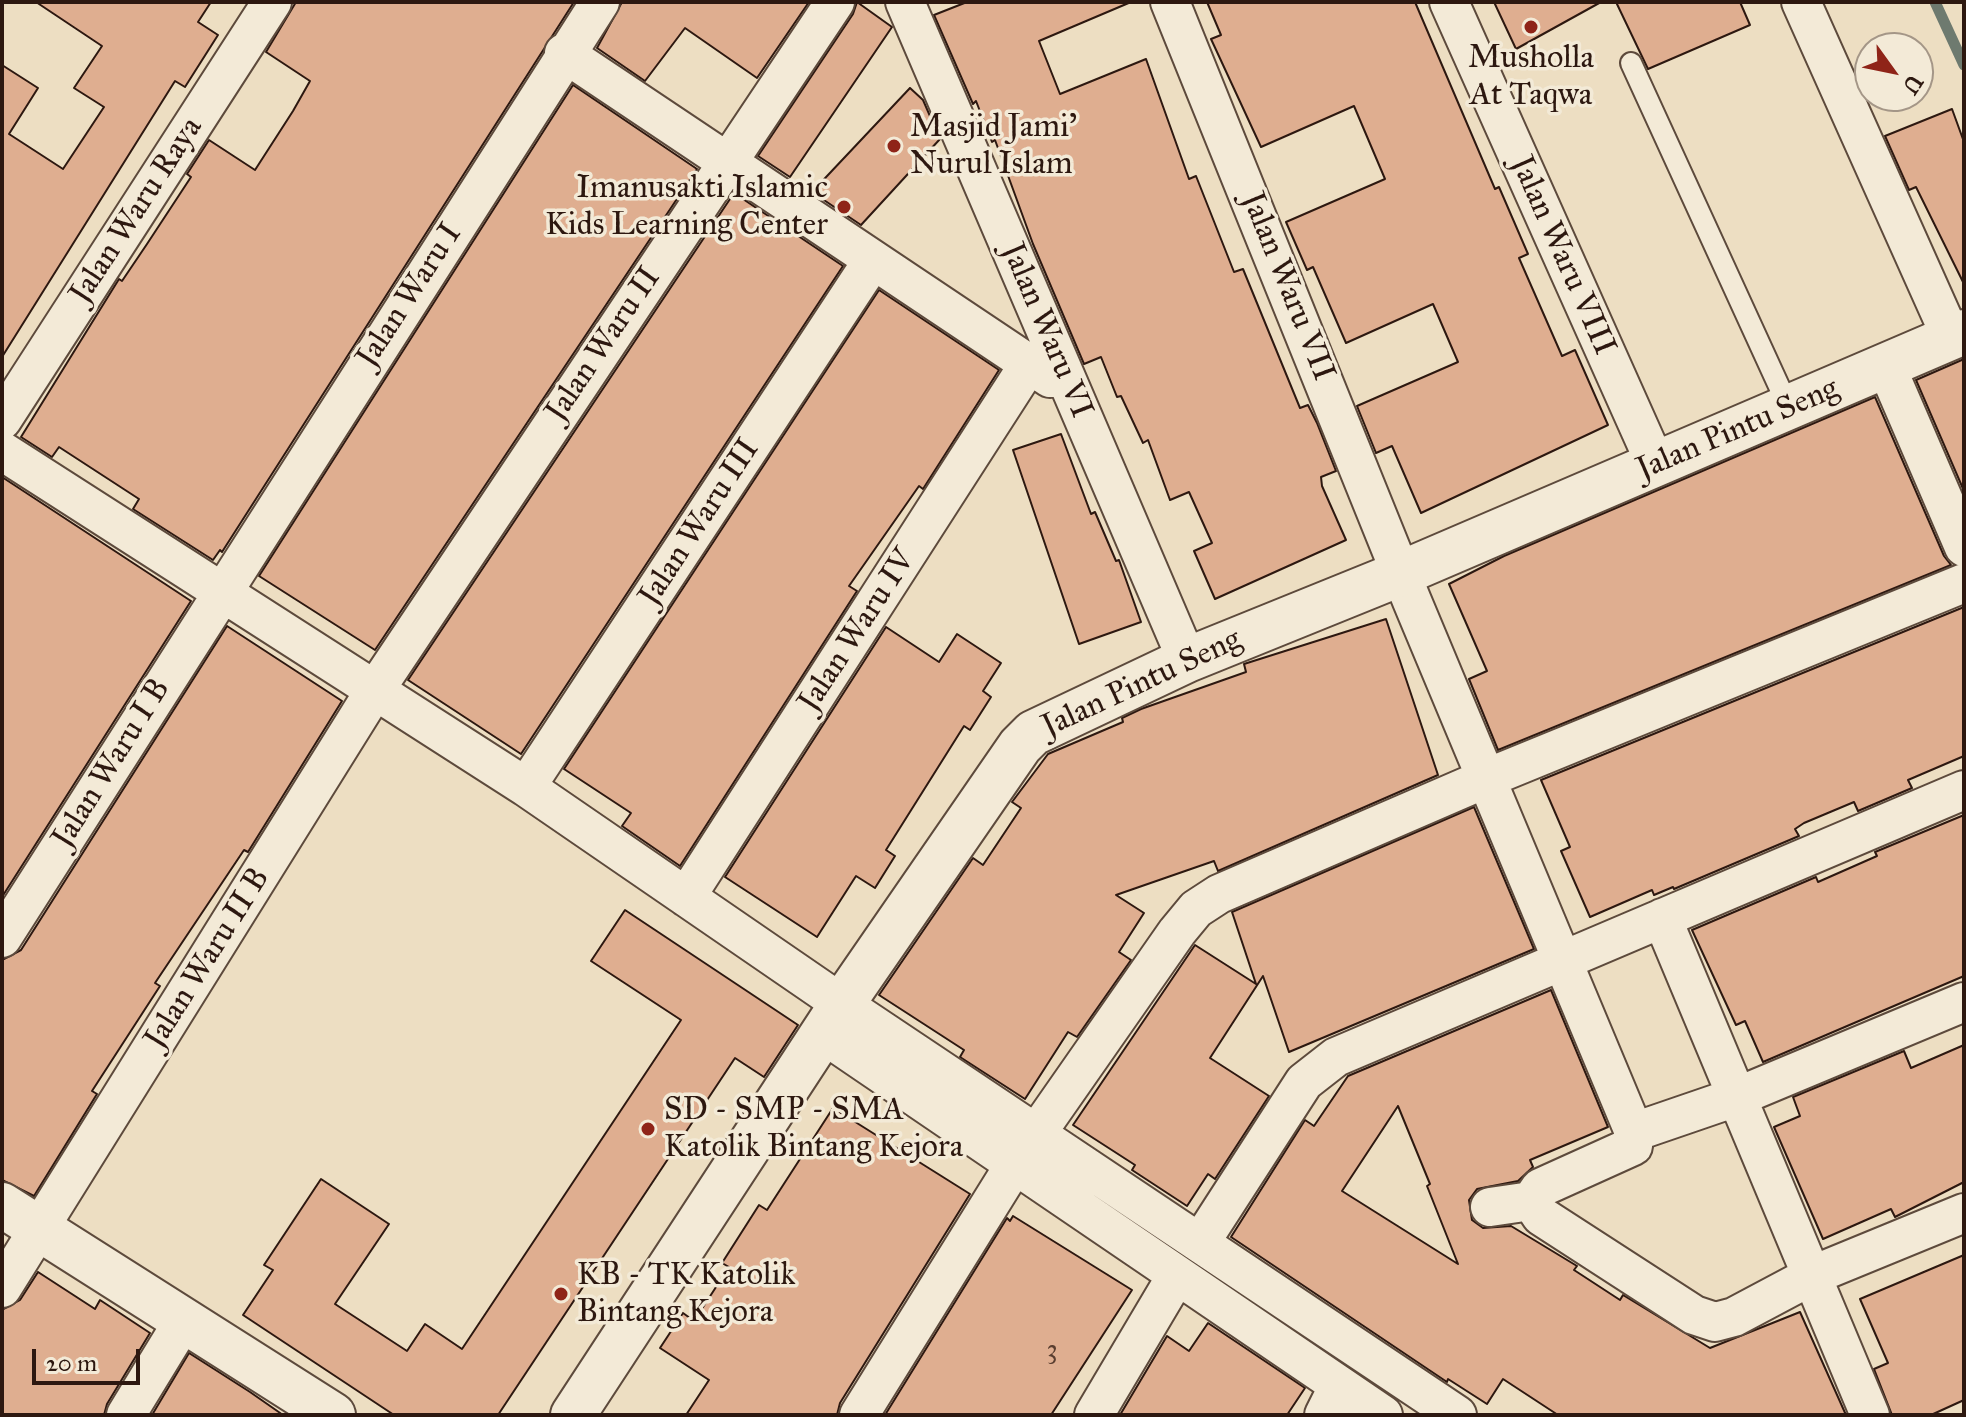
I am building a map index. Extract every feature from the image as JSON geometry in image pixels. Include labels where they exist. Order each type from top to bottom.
[{"type":"street","name":"Jalan Waru Raya","points":[[2,420],[272,2]]},
{"type":"street","name":"Jalan Waru I","points":[[221,591],[564,53],[600,2]]},
{"type":"street","name":"Jalan Waru II","points":[[375,690],[835,2]]},
{"type":"street","name":"Jalan Waru VI","points":[[905,2],[1187,660]]},
{"type":"street","name":"Jalan Waru VII","points":[[1170,2],[1634,1132]]},
{"type":"street","name":"Jalan Waru VIII","points":[[1449,2],[1656,465]]},
{"type":"street","points":[[1801,2],[1958,335]]},
{"type":"street","points":[[564,53],[1072,392]]},
{"type":"street","name":"Jalan Waru III","points":[[526,787],[873,260]]},
{"type":"street","name":"Jalan Pintu Seng","points":[[573,1415],[833,1019],[1020,746],[1049,723],[1187,660],[1402,573],[1958,335]]},
{"type":"street","name":"Jalan Waru IV","points":[[686,897],[1029,364]]},
{"type":"street","points":[[1886,366],[1964,547]]},
{"type":"street","points":[[2,451],[526,787],[686,897],[833,1019],[1025,1149],[1332,1400],[1383,1415]]},
{"type":"street","points":[[859,1415],[1025,1149],[1196,909],[1219,894],[1487,778],[1964,583]]},
{"type":"street","name":"Jalan Waru I B","points":[[2,938],[221,591]]},
{"type":"street","name":"Jalan Waru II B","points":[[2,1288],[375,690]]},
{"type":"street","points":[[1200,1243],[1304,1082],[1318,1068],[1964,790]]},
{"type":"street","points":[[1662,918],[1870,1415]]},
{"type":"street","points":[[1490,1207],[1531,1201],[1540,1188],[1633,1146],[1634,1132],[1739,1096],[1964,1002]]},
{"type":"street","points":[[1025,1149],[1200,1243],[1457,1415]]},
{"type":"street","points":[[1531,1201],[1541,1216],[1706,1321],[1734,1317],[1813,1275],[1964,1213]]},
{"type":"street","points":[[2,1205],[333,1415]]},
{"type":"street","points":[[1094,1415],[1177,1275]]},
{"type":"street","points":[[126,1415],[184,1320]]},
{"type":"lane","points":[[1631,63],[1789,408]]},
{"type":"building","points":[[36,2],[211,2],[198,22],[218,35],[185,87],[175,81],[2,357],[2,65],[38,88],[9,134],[63,169],[104,107],[74,88],[102,46]]},
{"type":"building","points":[[296,2],[574,2],[222,552],[220,550],[213,560],[133,509],[139,499],[59,447],[52,457],[21,437],[119,279],[122,281],[191,177],[187,174],[209,140],[255,170],[293,111],[310,81],[266,52]]},
{"type":"building","points":[[622,2],[809,2],[757,78],[685,28],[645,81],[597,48]]},
{"type":"building","points":[[857,2],[892,27],[790,177],[758,156],[853,14]]},
{"type":"building","points":[[967,2],[1131,2],[1039,41],[1060,94],[1146,59],[1189,179],[1196,176],[1234,272],[1243,269],[1300,408],[1308,405],[1317,423],[1336,471],[1321,477],[1322,486],[1346,540],[1215,599],[1194,551],[1212,543],[1189,492],[1170,500],[1148,440],[1143,443],[1121,396],[1117,397],[1101,357],[1084,364],[1033,244],[995,140],[992,142],[976,101],[973,104],[934,15]]},
{"type":"building","points":[[1207,2],[1415,2],[1495,189],[1499,187],[1528,254],[1519,258],[1562,356],[1575,350],[1608,425],[1421,513],[1392,446],[1376,453],[1357,406],[1458,362],[1433,304],[1346,343],[1313,267],[1307,270],[1286,222],[1385,179],[1354,106],[1261,147],[1211,39],[1221,35]]},
{"type":"building","name":"Musholla At Taqwa","points":[[1494,2],[1601,2],[1516,49]]},
{"type":"building","points":[[1616,2],[1740,2],[1750,25],[1648,69]]},
{"type":"building","points":[[573,85],[697,169],[375,650],[259,576]]},
{"type":"building","name":"Masjid Jami' Nurul Islam","points":[[910,88],[923,100],[940,139],[861,225],[812,192]]},
{"type":"building","points":[[1952,109],[1964,142],[1964,284],[1916,187],[1909,190],[1885,136]]},
{"type":"building","points":[[734,193],[843,266],[521,754],[408,680]]},
{"type":"building","points":[[879,290],[999,370],[923,489],[919,486],[849,586],[857,591],[680,866],[622,826],[631,813],[564,769]]},
{"type":"building","points":[[1964,359],[1964,491],[1916,380]]},
{"type":"building","points":[[1875,397],[1944,556],[1951,565],[1498,750],[1469,679],[1487,671],[1449,584],[1504,556]]},
{"type":"building","points":[[1061,434],[1091,514],[1095,512],[1116,561],[1119,560],[1141,622],[1079,644],[1013,450]]},
{"type":"building","points":[[2,477],[191,601],[2,897]]},
{"type":"building","points":[[1964,607],[1964,756],[1908,780],[1912,788],[1858,811],[1854,802],[1804,823],[1795,829],[1799,836],[1674,889],[1654,895],[1652,890],[1590,917],[1561,851],[1570,847],[1541,780]]},
{"type":"building","points":[[1386,619],[1438,775],[1218,871],[1214,861],[1116,895],[1144,913],[1119,952],[1131,960],[1077,1037],[1068,1032],[1025,1099],[960,1057],[964,1050],[879,995],[973,858],[983,865],[1021,808],[1012,802],[1048,754],[1123,722],[1122,718],[1141,709],[1246,672],[1244,664]]},
{"type":"building","points":[[227,626],[342,701],[248,852],[244,850],[155,983],[160,986],[92,1091],[97,1094],[34,1196],[2,1180],[2,960],[21,950]]},
{"type":"building","points":[[886,627],[939,662],[957,634],[1001,663],[983,691],[991,697],[970,730],[964,726],[886,850],[895,856],[875,888],[856,876],[817,937],[725,877]]},
{"type":"building","points":[[1474,807],[1534,949],[1289,1052],[1263,976],[1210,1058],[1269,1096],[1215,1179],[1208,1174],[1187,1206],[1132,1170],[1135,1165],[1073,1125],[1195,945],[1256,984],[1232,912]]},
{"type":"building","points":[[1964,815],[1964,976],[1763,1062],[1745,1021],[1736,1025],[1692,930],[1816,877],[1818,882],[1877,856],[1875,852]]},
{"type":"building","name":"SD - SMP - SMA Katolik Bintang Kejora","points":[[625,910],[798,1025],[764,1077],[735,1058],[498,1415],[394,1415],[243,1315],[273,1270],[264,1265],[321,1179],[389,1224],[335,1304],[407,1351],[425,1324],[462,1349],[681,1020],[591,961]]},
{"type":"building","points":[[1551,990],[1608,1127],[1530,1160],[1533,1167],[1518,1181],[1477,1189],[1469,1200],[1472,1220],[1483,1228],[1511,1226],[1577,1266],[1574,1270],[1620,1300],[1623,1295],[1710,1348],[1800,1312],[1846,1415],[1558,1415],[1503,1379],[1487,1404],[1448,1379],[1447,1382],[1231,1237],[1305,1120],[1314,1126],[1348,1076]],"holes":[[[1398,1106],[1430,1184],[1427,1186],[1458,1264],[1342,1191]]]},
{"type":"building","points":[[1964,1045],[1964,1182],[1895,1217],[1891,1209],[1823,1239],[1774,1127],[1800,1116],[1793,1097],[1904,1051],[1911,1068]]},
{"type":"building","points":[[833,1108],[970,1194],[840,1403],[837,1415],[686,1415],[709,1380],[660,1348],[683,1313],[694,1321],[729,1267],[722,1263],[759,1205],[767,1210]]},
{"type":"building","points":[[1013,1216],[1132,1290],[1051,1415],[885,1415],[1007,1218],[1010,1221]]},
{"type":"building","points":[[1964,1255],[1964,1400],[1931,1415],[1892,1415],[1874,1369],[1888,1363],[1860,1299]]},
{"type":"building","points":[[38,1272],[95,1309],[100,1300],[150,1333],[107,1404],[104,1415],[2,1415],[2,1310],[20,1300]]},
{"type":"building","points":[[1208,1323],[1305,1388],[1287,1415],[1120,1415],[1167,1336],[1189,1351]]},
{"type":"building","points":[[189,1353],[250,1392],[283,1415],[152,1415]]},
{"type":"waterway","points":[[1935,2],[1964,65]]},
{"type":"place","name":"Musholla At Taqwa","points":[[1531,27]]},
{"type":"place","name":"Masjid Jami' Nurul Islam","points":[[894,146]]},
{"type":"place","name":"Imanusakti Islamic Kids Learning Center","points":[[844,207]]},
{"type":"place","name":"SD - SMP - SMA Katolik Bintang Kejora","points":[[648,1129]]},
{"type":"place","name":"KB - TK Katolik Bintang Kejora","points":[[561,1294]]}]
